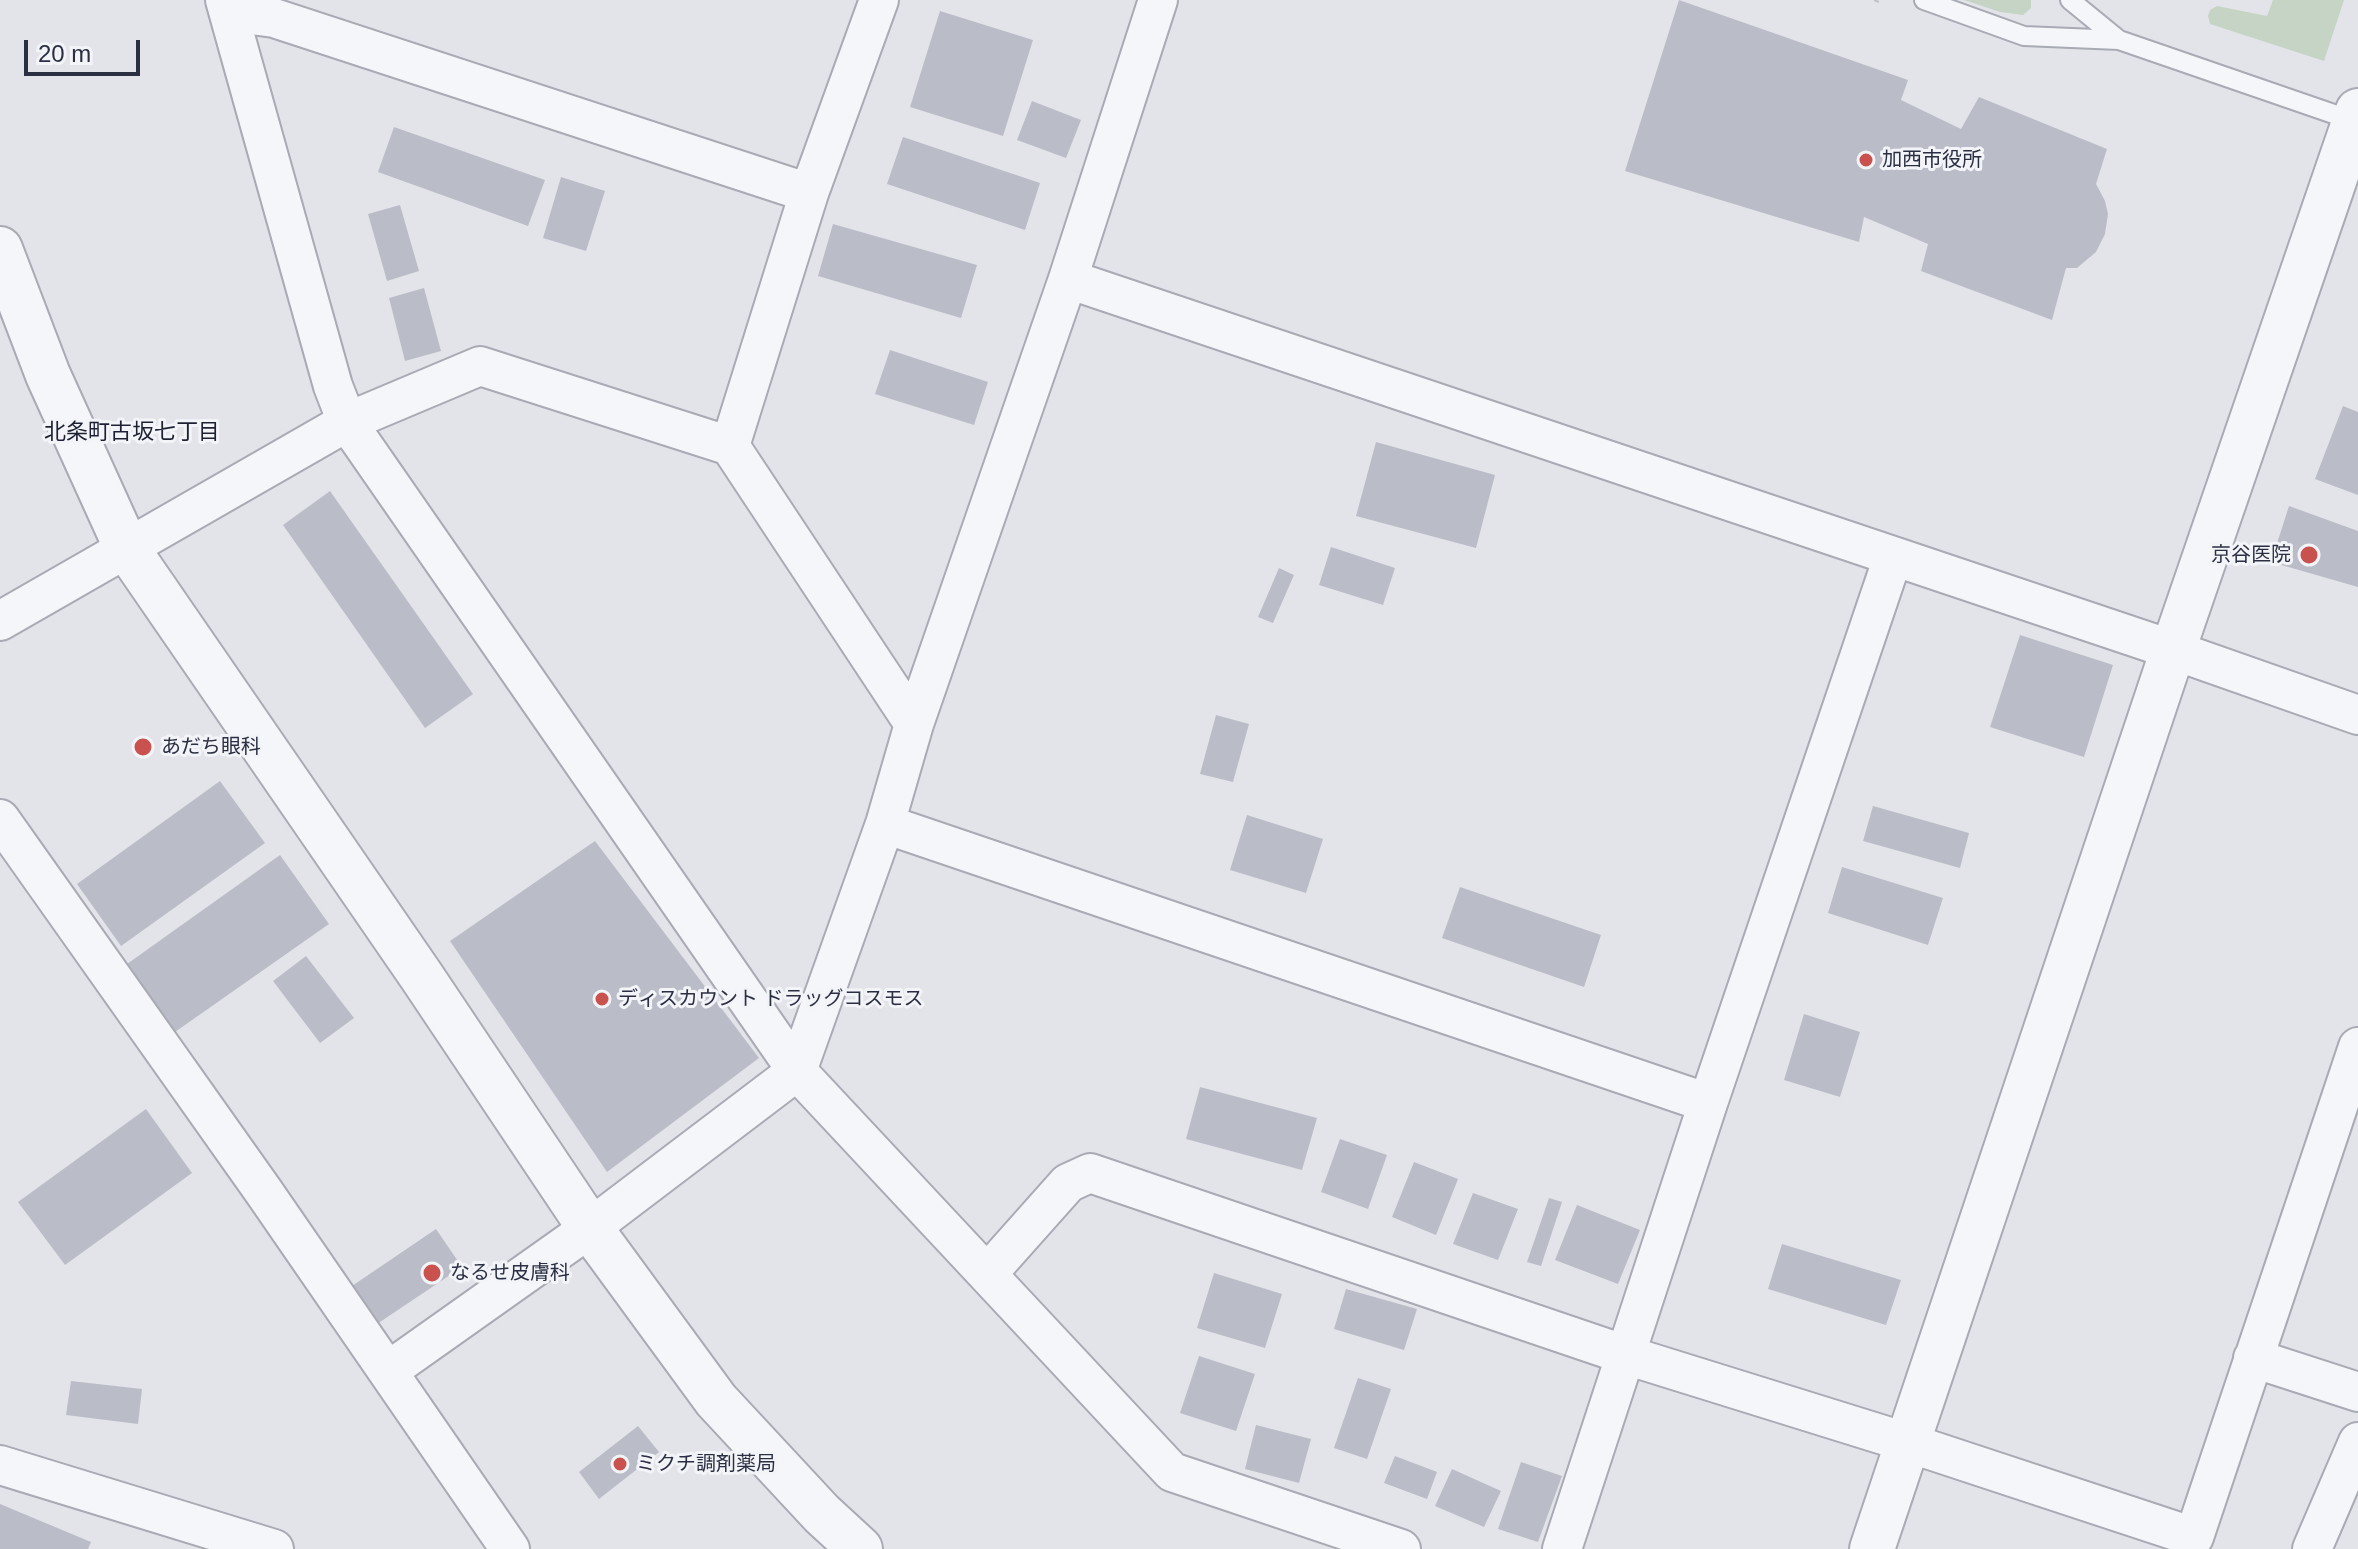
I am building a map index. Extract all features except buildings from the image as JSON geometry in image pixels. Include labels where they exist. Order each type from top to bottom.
[{"type":"street","points":[[730,446],[809,193],[879,0]]},
{"type":"street","points":[[388,1371],[590,1228],[797,1071],[885,824],[914,724],[1068,279],[1158,0]]},
{"type":"street","points":[[809,193],[274,18],[227,6],[333,386],[347,422],[797,1071],[1172,1472],[1401,1549]]},
{"type":"street","points":[[1872,1549],[2173,650],[2356,116]]},
{"type":"street","points":[[0,249],[48,375],[126,547],[422,977],[590,1228],[716,1400],[822,1514],[860,1549]]},
{"type":"street","points":[[1068,279],[2358,715]]},
{"type":"street","points":[[0,621],[347,422],[480,366],[730,446],[914,724]]},
{"type":"street","points":[[1562,1549],[1708,1103],[1893,557]]},
{"type":"street","points":[[0,819],[510,1549]]},
{"type":"street","points":[[885,824],[1708,1103]]},
{"type":"street","points":[[987,1274],[1068,1183],[1090,1173],[1626,1355],[1909,1443],[2194,1537],[2358,1047]]},
{"type":"street","points":[[2253,1358],[2358,1392]]},
{"type":"street","points":[[2312,1549],[2358,1442]]},
{"type":"street","points":[[0,1465],[274,1549]]},
{"type":"lane","points":[[1924,0],[2024,36],[2119,40],[2356,116]]},
{"type":"lane","points":[[2070,0],[2119,40]]},
{"type":"green space","points":[[1964,0],[2031,0],[2031,8],[2023,15],[2000,12]]},
{"type":"green space","points":[[2273,0],[2344,0],[2324,61],[2210,24],[2210,10],[2217,6],[2267,16]]},
{"type":"place","name":"加西市役所","points":[[1866,160]]},
{"type":"place","name":"京谷医院","points":[[2309,555]]},
{"type":"place","name":"あだち眼科","points":[[143,747]]},
{"type":"place","name":"ディスカウント ドラッグコスモス","points":[[602,999]]},
{"type":"place","name":"なるせ皮膚科","points":[[432,1273]]},
{"type":"place","name":"ミクチ調剤薬局","points":[[620,1464]]},
{"type":"district","name":"北条町古坂七丁目","points":[[132,433]]}]
